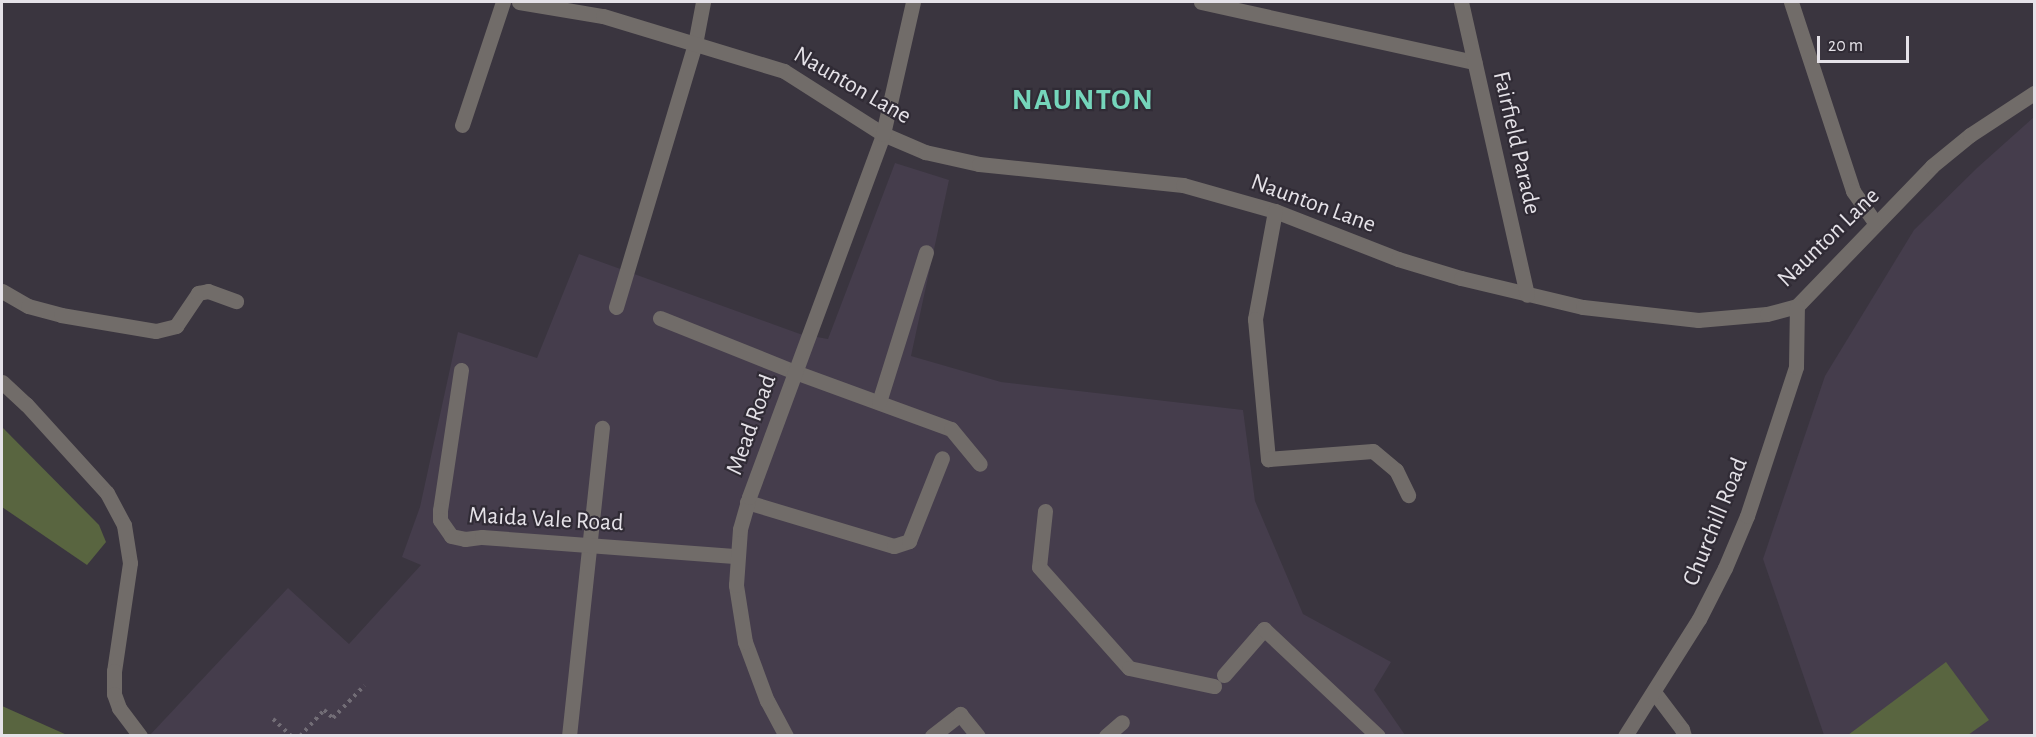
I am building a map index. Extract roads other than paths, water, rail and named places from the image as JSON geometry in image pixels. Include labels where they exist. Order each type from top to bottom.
[{"type":"street","points":[[462,126],[503,2]]},
{"type":"street","name":"Naunton Lane","points":[[519,2],[603,16],[784,71],[883,134],[925,152],[979,164],[1183,185],[1275,212],[1398,259],[1527,295],[1583,307],[1698,320],[1767,314],[1797,306],[1932,166],[1970,135],[2034,93]]},
{"type":"street","points":[[616,307],[694,44],[704,2]]},
{"type":"street","name":"Mead Road","points":[[786,735],[767,701],[745,642],[736,585],[737,556],[747,502],[891,109],[913,2]]},
{"type":"street","points":[[1201,2],[1474,62]]},
{"type":"street","name":"Fairfield Parade","points":[[1461,2],[1527,295]]},
{"type":"street","points":[[1791,2],[1853,191],[1876,224]]},
{"type":"street","points":[[1275,212],[1254,319],[1268,459],[1373,451],[1396,470],[1408,495]]},
{"type":"street","points":[[879,402],[927,252]]},
{"type":"street","points":[[2,291],[28,306],[51,312],[156,331],[176,326],[198,293],[208,291],[236,301]]},
{"type":"street","name":"Churchill Road","points":[[1625,735],[1699,619],[1725,568],[1747,516],[1796,367],[1797,306]]},
{"type":"street","points":[[660,318],[795,372],[951,429],[980,464]]},
{"type":"street","name":"Maida Vale Road","points":[[461,370],[440,510],[444,529],[458,539],[482,537],[737,556]]},
{"type":"street","points":[[2,382],[26,404],[107,494],[124,525],[130,563],[114,671],[114,694],[119,708],[140,735]]},
{"type":"street","points":[[569,735],[602,428]]},
{"type":"street","points":[[747,502],[894,546],[909,541],[942,458]]},
{"type":"street","points":[[1045,511],[1039,567],[1129,668],[1219,681],[1264,629],[1378,735]]},
{"type":"street","points":[[1654,692],[1682,729],[1683,735]]},
{"type":"street","points":[[932,735],[960,714],[978,735]]},
{"type":"street","points":[[1106,735],[1122,722]]},
{"type":"district","name":"NAUNTON","points":[[1083,100]]}]
